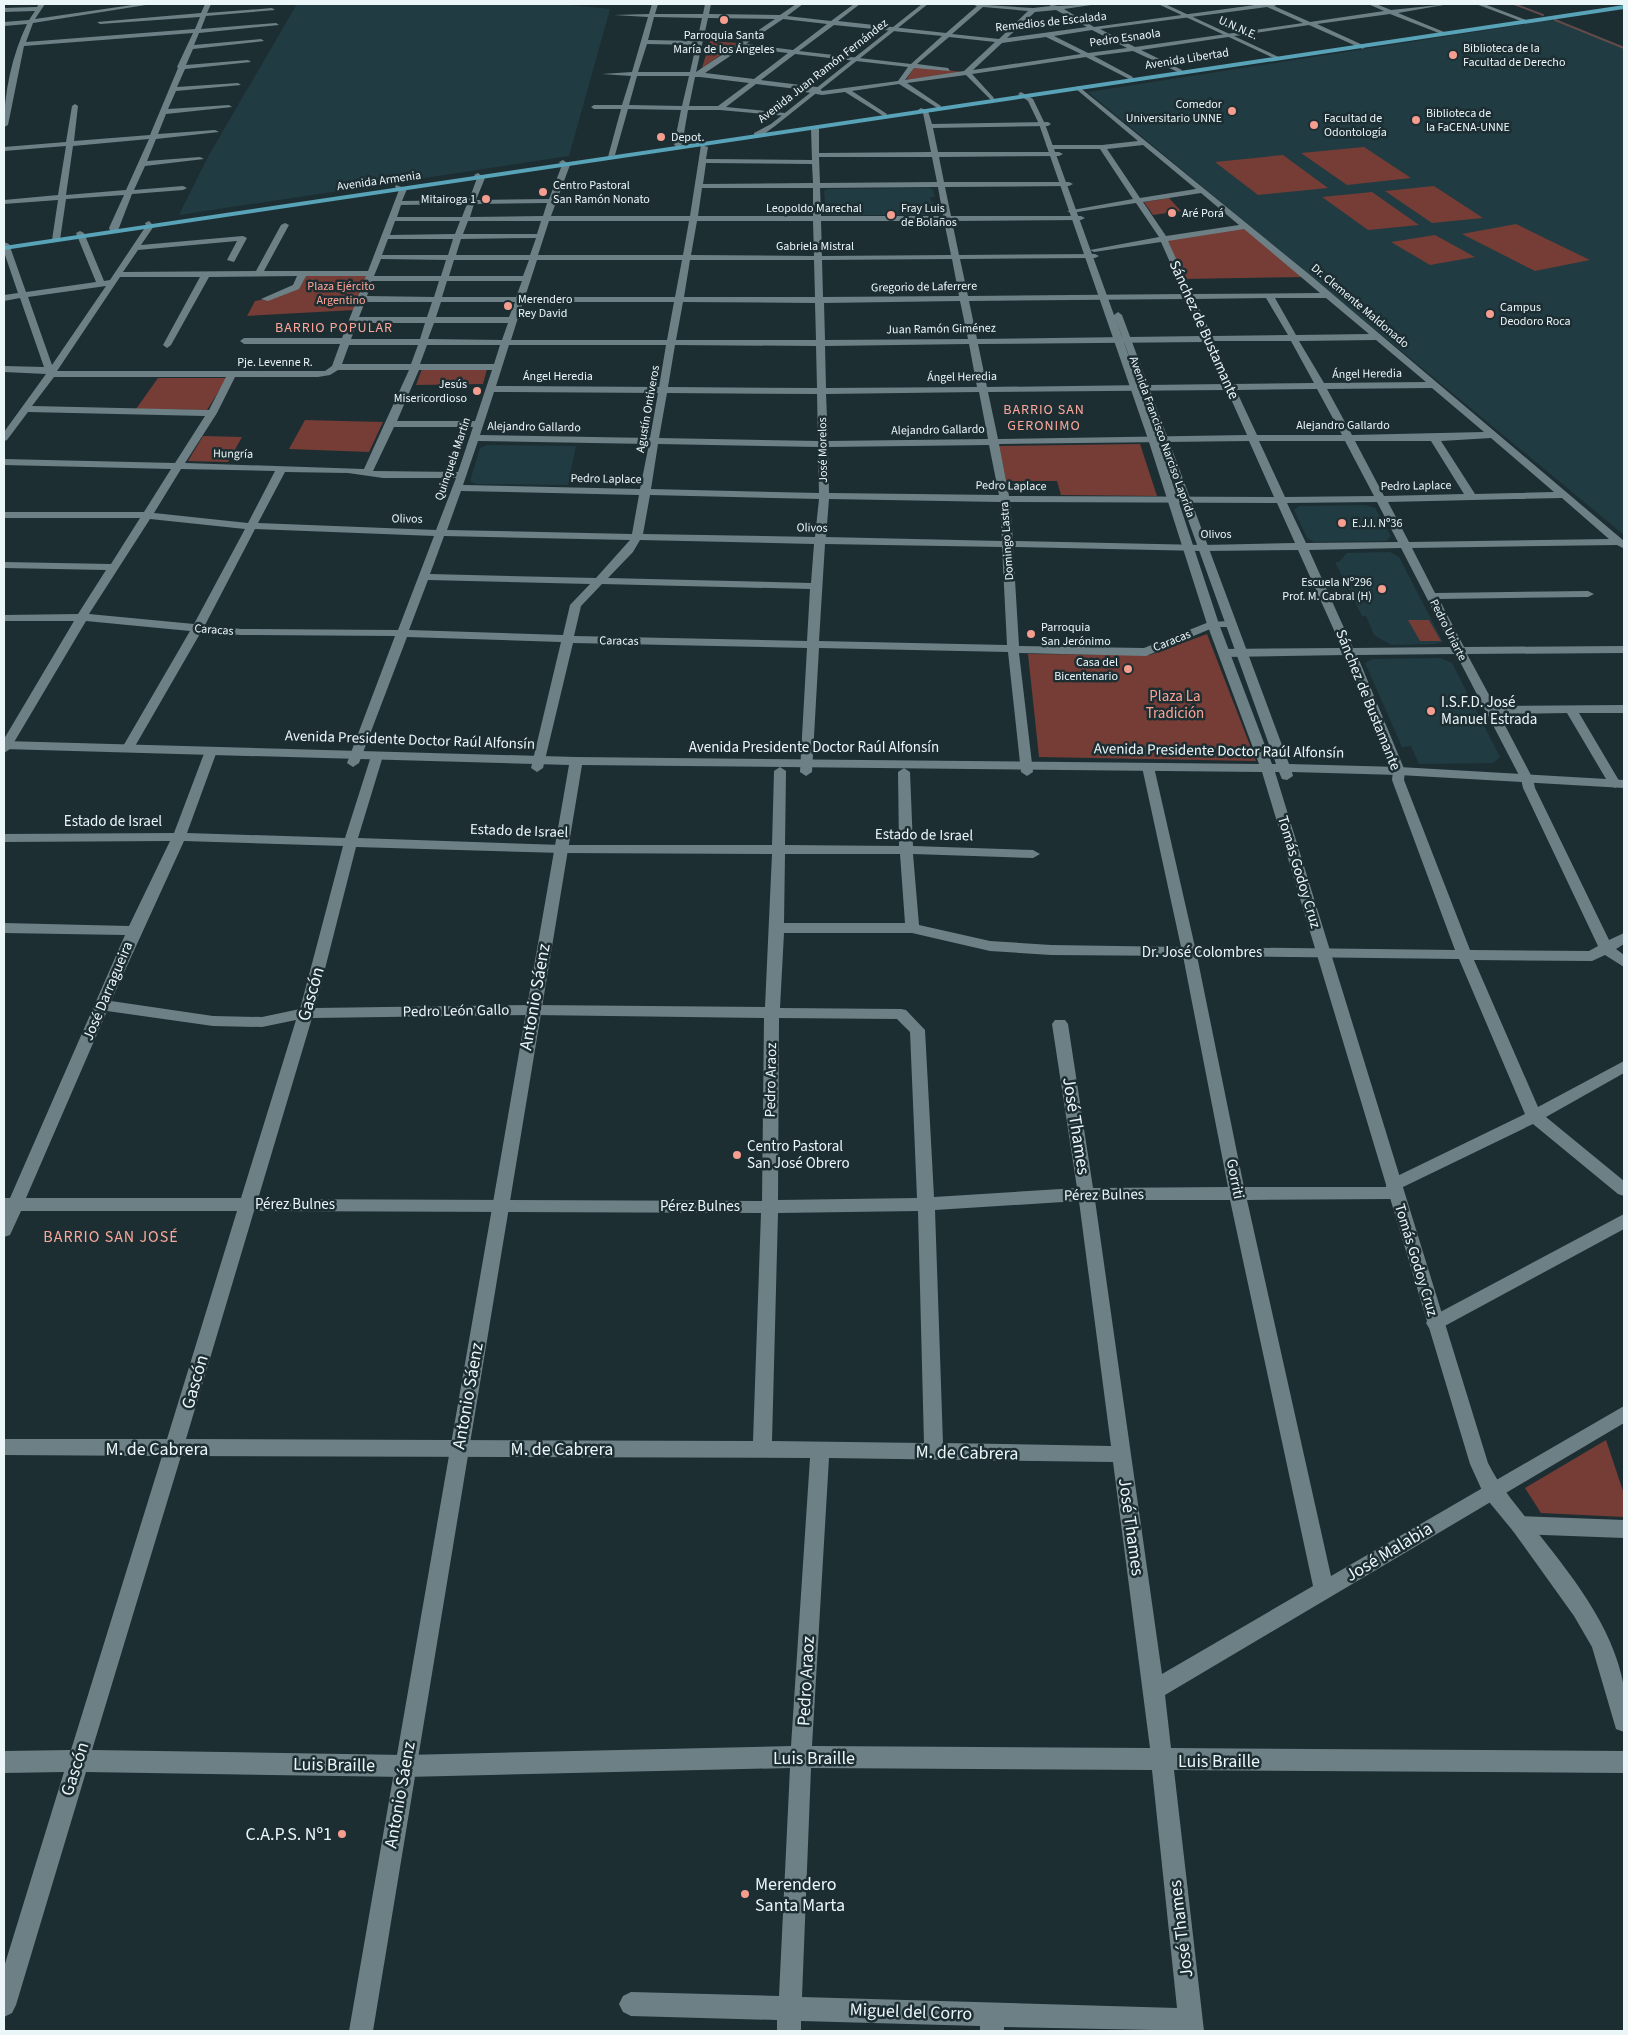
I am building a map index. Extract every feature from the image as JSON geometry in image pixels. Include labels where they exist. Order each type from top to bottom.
[{"type":"main road","name":"Avenida Libertad","points":[[758,134],[815,129],[1624,6]]},
{"type":"main road","name":"Avenida Libertad","points":[[758,134],[1277,58]]},
{"type":"main road","points":[[773,125],[790,129]]},
{"type":"main road","name":"Avenida Armenia","points":[[4,246],[758,134]]},
{"type":"main road","points":[[679,146],[704,147],[748,141],[758,134]]},
{"type":"main road","name":"Avenida Armenia","points":[[565,164],[611,155],[679,146]]},
{"type":"street","points":[[4,24],[149,4]]},
{"type":"street","points":[[113,230],[208,4]]},
{"type":"street","points":[[611,155],[654,4]]},
{"type":"street","points":[[679,146],[684,108],[695,76],[708,4]]},
{"type":"street","points":[[695,76],[743,46],[800,4]]},
{"type":"street","points":[[720,108],[857,4]]},
{"type":"street","name":"Avenida Juan Ramón Fernández","points":[[890,29],[916,4]]},
{"type":"street","name":"Avenida Juan Ramón Fernández","points":[[758,134],[890,29],[925,4]]},
{"type":"street","points":[[974,4],[1033,10],[1054,6],[1095,4]]},
{"type":"street","points":[[939,107],[900,82],[913,66],[983,4]]},
{"type":"street","name":"U.N.N.E.","points":[[1161,4],[1277,58]]},
{"type":"street","points":[[1265,4],[1360,46]]},
{"type":"street","name":"Remedios de Escalada","points":[[617,15],[782,17],[1000,41],[1276,4]]},
{"type":"street","points":[[1371,4],[1443,33]]},
{"type":"street","name":"Pedro Esnaola","points":[[605,74],[695,76],[754,81],[813,90],[846,90],[1446,4]]},
{"type":"street","points":[[1479,4],[1525,21]]},
{"type":"street","points":[[4,125],[6,102],[15,59],[29,22],[40,6]]},
{"type":"street","points":[[4,10],[40,6]]},
{"type":"street","points":[[1054,6],[1094,29],[1180,71]]},
{"type":"street","points":[[100,22],[272,10]]},
{"type":"street","points":[[967,72],[1033,10]]},
{"type":"street","points":[[22,44],[276,25]]},
{"type":"street","points":[[1048,35],[1131,78]]},
{"type":"street","points":[[190,47],[261,41]]},
{"type":"street","points":[[644,42],[700,43]]},
{"type":"street","points":[[743,46],[967,72],[992,99]]},
{"type":"street","points":[[180,67],[248,62]]},
{"type":"street","points":[[172,89],[238,85]]},
{"type":"street","name":"Dr. Clemente Maldonado","points":[[1078,88],[1328,295],[1622,544]]},
{"type":"street","points":[[846,90],[884,115]]},
{"type":"street","name":"Avenida Francisco Narciso Laprida","points":[[1030,95],[1045,124],[1065,185],[1092,254],[1106,297],[1116,341],[1133,388],[1185,500],[1286,772]]},
{"type":"street","points":[[55,238],[75,106]]},
{"type":"street","points":[[162,112],[229,107]]},
{"type":"street","points":[[594,107],[720,108],[781,115]]},
{"type":"street","name":"Domingo Lastra","points":[[924,111],[929,126],[1005,499],[1013,649],[1026,769]]},
{"type":"street","name":"Avenida Juan Ramón Fernández","points":[[758,134],[773,125],[781,115]]},
{"type":"street","points":[[929,126],[1045,124]]},
{"type":"street","name":"José Morelos","points":[[806,767],[816,586],[824,496],[822,444],[823,391],[816,219],[815,129]]},
{"type":"street","points":[[4,149],[215,132]]},
{"type":"street","points":[[703,161],[1054,150],[1145,143]]},
{"type":"street","name":"Agustín Ontiveros","points":[[538,764],[576,604],[629,550],[638,537],[699,186],[704,147]]},
{"type":"street","name":"Sánchez de Bustamante","points":[[1102,147],[1163,238],[1349,651],[1399,776],[1464,954],[1534,1116],[1624,1190]]},
{"type":"street","points":[[142,164],[200,159]]},
{"type":"street","name":"Quinquela Martin","points":[[354,759],[403,634],[439,533],[458,488],[504,342],[521,299],[565,164]]},
{"type":"street","points":[[366,473],[416,366],[458,236],[480,176]]},
{"type":"street","points":[[699,186],[1065,185]]},
{"type":"street","points":[[4,202],[183,188]]},
{"type":"street","points":[[336,367],[386,237],[398,203],[401,188]]},
{"type":"street","name":"Leopoldo Marechal","points":[[392,219],[547,217],[947,219],[1076,214],[1201,191]]},
{"type":"street","points":[[398,203],[552,201]]},
{"type":"street","points":[[4,438],[137,248],[149,224]]},
{"type":"street","points":[[259,273],[285,225]]},
{"type":"street","name":"Gabriela Mistral","points":[[378,257],[819,258],[1092,254],[1163,238],[1245,226]]},
{"type":"street","points":[[81,234],[101,283]]},
{"type":"street","points":[[386,237],[541,236]]},
{"type":"street","points":[[137,248],[243,238],[231,260]]},
{"type":"street","points":[[4,246],[50,372]]},
{"type":"street","points":[[265,299],[296,287],[303,273]]},
{"type":"street","points":[[4,298],[101,283],[115,279],[206,274],[303,273],[444,278],[527,278]]},
{"type":"street","points":[[167,345],[206,274]]},
{"type":"street","name":"Gregorio de Laferrere","points":[[362,299],[820,300],[1328,295]]},
{"type":"street","name":"Avenida Francisco Narciso Laprida","points":[[1106,297],[1128,341],[1145,388],[1172,500],[1213,624],[1268,772]]},
{"type":"street","name":"Pedro Uriarte","points":[[1270,297],[1295,338],[1319,387],[1382,499],[1528,783],[1606,948],[1624,962]]},
{"type":"street","points":[[353,320],[513,320]]},
{"type":"street","name":"Juan Ramón Giménez","points":[[244,341],[821,343],[1378,337]]},
{"type":"street","name":"Pje. Levenne R.","points":[[4,369],[50,372],[318,374],[327,373],[336,367],[497,367]]},
{"type":"street","points":[[4,748],[82,617],[212,413],[232,374]]},
{"type":"street","name":"Ángel Heredia","points":[[491,388],[823,391],[1434,385]]},
{"type":"street","points":[[26,409],[212,413]]},
{"type":"street","points":[[390,424],[478,424]]},
{"type":"street","name":"Alejandro Gallardo","points":[[474,438],[822,444],[1252,438],[1434,438],[1493,435]]},
{"type":"street","points":[[1434,438],[1472,498]]},
{"type":"street","name":"Hungría","points":[[4,462],[282,468],[383,475],[462,475]]},
{"type":"street","points":[[128,748],[197,629],[282,468]]},
{"type":"street","name":"Pedro Laplace","points":[[458,488],[1005,499],[1280,500],[1564,495]]},
{"type":"street","name":"Olivos","points":[[4,515],[146,516],[251,526],[439,533],[821,542],[1203,548],[1622,544]]},
{"type":"street","points":[[4,565],[115,567]]},
{"type":"street","points":[[424,577],[816,586]]},
{"type":"street","points":[[1431,596],[1588,594]]},
{"type":"street","name":"Caracas","points":[[4,618],[82,617],[197,629],[1146,652],[1213,624],[1230,624]]},
{"type":"street","points":[[1224,653],[1624,650]]},
{"type":"street","points":[[1490,710],[1624,709]]},
{"type":"street","points":[[1570,710],[1621,787]]},
{"type":"street","name":"Avenida Presidente Doctor Raúl Alfonsín","points":[[4,748],[128,748],[209,755]]},
{"type":"street","name":"Avenida Presidente Doctor Raúl Alfonsín","points":[[4,748],[780,771],[806,767],[904,772],[1026,769]]},
{"type":"street","name":"José Darragueira","points":[[4,1230],[9,1204],[179,837],[209,755]]},
{"type":"street","name":"Gascón","points":[[4,2005],[175,1450],[306,1013],[351,841],[376,760]]},
{"type":"street","name":"Avenida Presidente Doctor Raúl Alfonsín","points":[[575,765],[1286,772],[1621,787]]},
{"type":"street","name":"Antonio Sáenz","points":[[361,2031],[532,1010],[562,849],[575,765]]},
{"type":"street","name":"Pedro Araoz","points":[[762,1449],[770,1207],[772,1012],[777,928],[780,771]]},
{"type":"street","name":"Gorriti","points":[[1149,771],[1190,952],[1237,1193],[1324,1591]]},
{"type":"street","points":[[904,772],[906,850],[912,928]]},
{"type":"street","name":"Tomás Godoy Cruz","points":[[1268,772],[1325,953],[1394,1189],[1479,1464],[1492,1491],[1520,1525],[1581,1609],[1601,1644],[1624,1722]]},
{"type":"street","name":"Estado de Israel","points":[[4,838],[179,837],[562,849],[906,850],[1033,854]]},
{"type":"street","points":[[4,928],[134,931]]},
{"type":"street","name":"Dr. José Colombres","points":[[777,928],[912,928],[990,946],[1025,950],[1190,952],[1592,956],[1624,938]]},
{"type":"street","name":"Pedro León Gallo","points":[[103,1004],[213,1022],[262,1022],[306,1013],[532,1010],[901,1014],[917,1030],[926,1204]]},
{"type":"street","name":"José Thames","points":[[1060,1024],[1086,1194],[1120,1454],[1154,1690],[1192,2026]]},
{"type":"street","points":[[1394,1189],[1534,1116],[1624,1066]]},
{"type":"street","name":"Pérez Bulnes","points":[[9,1204],[770,1207],[926,1204],[1086,1194],[1394,1189]]},
{"type":"street","points":[[926,1204],[934,1452]]},
{"type":"street","points":[[1435,1323],[1624,1221]]},
{"type":"street","name":"José Malabia","points":[[1154,1690],[1624,1414]]},
{"type":"street","name":"M. de Cabrera","points":[[4,1448],[175,1450],[762,1449],[1120,1454]]},
{"type":"street","name":"Pedro Araoz","points":[[790,2020],[802,1757],[820,1451]]},
{"type":"street","points":[[1520,1525],[1624,1529]]},
{"type":"street","name":"Luis Braille","points":[[4,1762],[78,1761],[405,1766],[802,1757],[1162,1761],[1624,1762]]},
{"type":"street","name":"Miguel del Corro","points":[[631,2004],[790,2020],[1192,2026]]},
{"type":"shaded area","points":[[297,4],[561,4],[610,9],[569,156],[179,215],[209,155]]},
{"type":"shaded area","name":"Campus Deodoro Roca","points":[[1552,20],[1624,49],[1624,535],[1088,92]]},
{"type":"shaded area","points":[[929,188],[933,190],[935,197],[930,197],[931,202],[934,202],[932,204],[934,215],[826,215],[824,191],[828,189]]},
{"type":"shaded area","points":[[487,445],[576,446],[568,485],[476,484],[470,481],[480,448]]},
{"type":"shaded area","name":"E.J.I. Nº36","points":[[1365,505],[1375,508],[1391,536],[1386,541],[1314,542],[1307,538],[1294,510],[1299,506]]},
{"type":"shaded area","name":"Escuela Nº296 Prof. M. Cabral (H)","points":[[1390,552],[1399,557],[1443,642],[1435,644],[1391,645],[1374,635],[1366,616],[1362,616],[1335,562],[1339,562],[1347,553]]},
{"type":"shaded area","name":"I.S.F.D. José Manuel Estrada","points":[[1441,658],[1452,663],[1500,757],[1493,763],[1419,764],[1411,746],[1402,747],[1365,663],[1373,659]]},
{"type":"green space","points":[[710,41],[738,43],[702,68]]},
{"type":"green space","points":[[915,66],[962,72],[906,80]]},
{"type":"green space","points":[[1364,147],[1411,178],[1347,185],[1301,153]]},
{"type":"green space","points":[[1283,155],[1328,188],[1258,195],[1215,162]]},
{"type":"green space","points":[[1434,186],[1483,218],[1432,223],[1385,191]]},
{"type":"green space","points":[[1372,192],[1419,225],[1368,230],[1322,197]]},
{"type":"green space","points":[[1169,198],[1181,211],[1153,215],[1144,202]]},
{"type":"green space","points":[[1516,224],[1590,260],[1535,271],[1462,234]]},
{"type":"green space","points":[[1245,226],[1307,277],[1181,279],[1163,238]]},
{"type":"green space","points":[[1435,235],[1475,257],[1430,265],[1391,242]]},
{"type":"green space","name":"Plaza Ejército Argentino","points":[[305,275],[368,275],[354,310],[247,316],[255,301],[280,296]]},
{"type":"green space","points":[[422,369],[487,369],[483,384],[416,385]]},
{"type":"green space","points":[[158,378],[227,378],[207,410],[136,409]]},
{"type":"green space","points":[[305,420],[383,422],[369,452],[289,449]]},
{"type":"green space","points":[[203,436],[242,437],[228,462],[188,461]]},
{"type":"green space","points":[[1140,444],[1157,496],[1061,495],[1057,481],[1006,481],[999,446]]},
{"type":"green space","points":[[1408,620],[1429,620],[1441,641],[1420,641]]},
{"type":"green space","name":"Plaza La Tradición","points":[[1207,634],[1256,761],[1039,757],[1028,654],[1150,655]]},
{"type":"green space","points":[[1606,1440],[1624,1494],[1624,1517],[1541,1513],[1525,1488]]},
{"type":"waterway","points":[[1514,4],[1543,15]]},
{"type":"waterway","points":[[1555,20],[1624,48]]},
{"type":"place","name":"Parroquia Santa María de los Ángeles","points":[[724,20]]},
{"type":"place","name":"Biblioteca de la Facultad de Derecho","points":[[1453,55]]},
{"type":"place","name":"Comedor Universitario UNNE","points":[[1232,111]]},
{"type":"place","name":"Biblioteca de la FaCENA-UNNE","points":[[1416,120]]},
{"type":"place","name":"Facultad de Odontología","points":[[1314,125]]},
{"type":"place","name":"Depot.","points":[[661,137]]},
{"type":"place","name":"Centro Pastoral San Ramón Nonato","points":[[543,192]]},
{"type":"place","name":"Mitairoga 1","points":[[486,199]]},
{"type":"place","name":"Aré Porá","points":[[1172,213]]},
{"type":"place","name":"Fray Luis de Bolaños","points":[[891,215]]},
{"type":"place","name":"Merendero Rey David","points":[[508,306]]},
{"type":"place","name":"Campus Deodoro Roca","points":[[1490,314]]},
{"type":"place","name":"Jesús Misericordioso","points":[[477,391]]},
{"type":"place","name":"E.J.I. Nº36","points":[[1342,523]]},
{"type":"place","name":"Escuela Nº296 Prof. M. Cabral (H)","points":[[1382,589]]},
{"type":"place","name":"Parroquia San Jerónimo","points":[[1031,634]]},
{"type":"place","name":"Casa del Bicentenario","points":[[1128,669]]},
{"type":"place","name":"I.S.F.D. José Manuel Estrada","points":[[1431,711]]},
{"type":"place","name":"Centro Pastoral San José Obrero","points":[[737,1155]]},
{"type":"place","name":"C.A.P.S. Nº1","points":[[342,1834]]},
{"type":"place","name":"Merendero Santa Marta","points":[[745,1894]]},
{"type":"district","name":"BARRIO POPULAR","points":[[334,328]]},
{"type":"district","name":"BARRIO SAN GERONIMO","points":[[1044,418]]},
{"type":"district","name":"BARRIO SAN JOSÉ","points":[[111,1237]]}]
